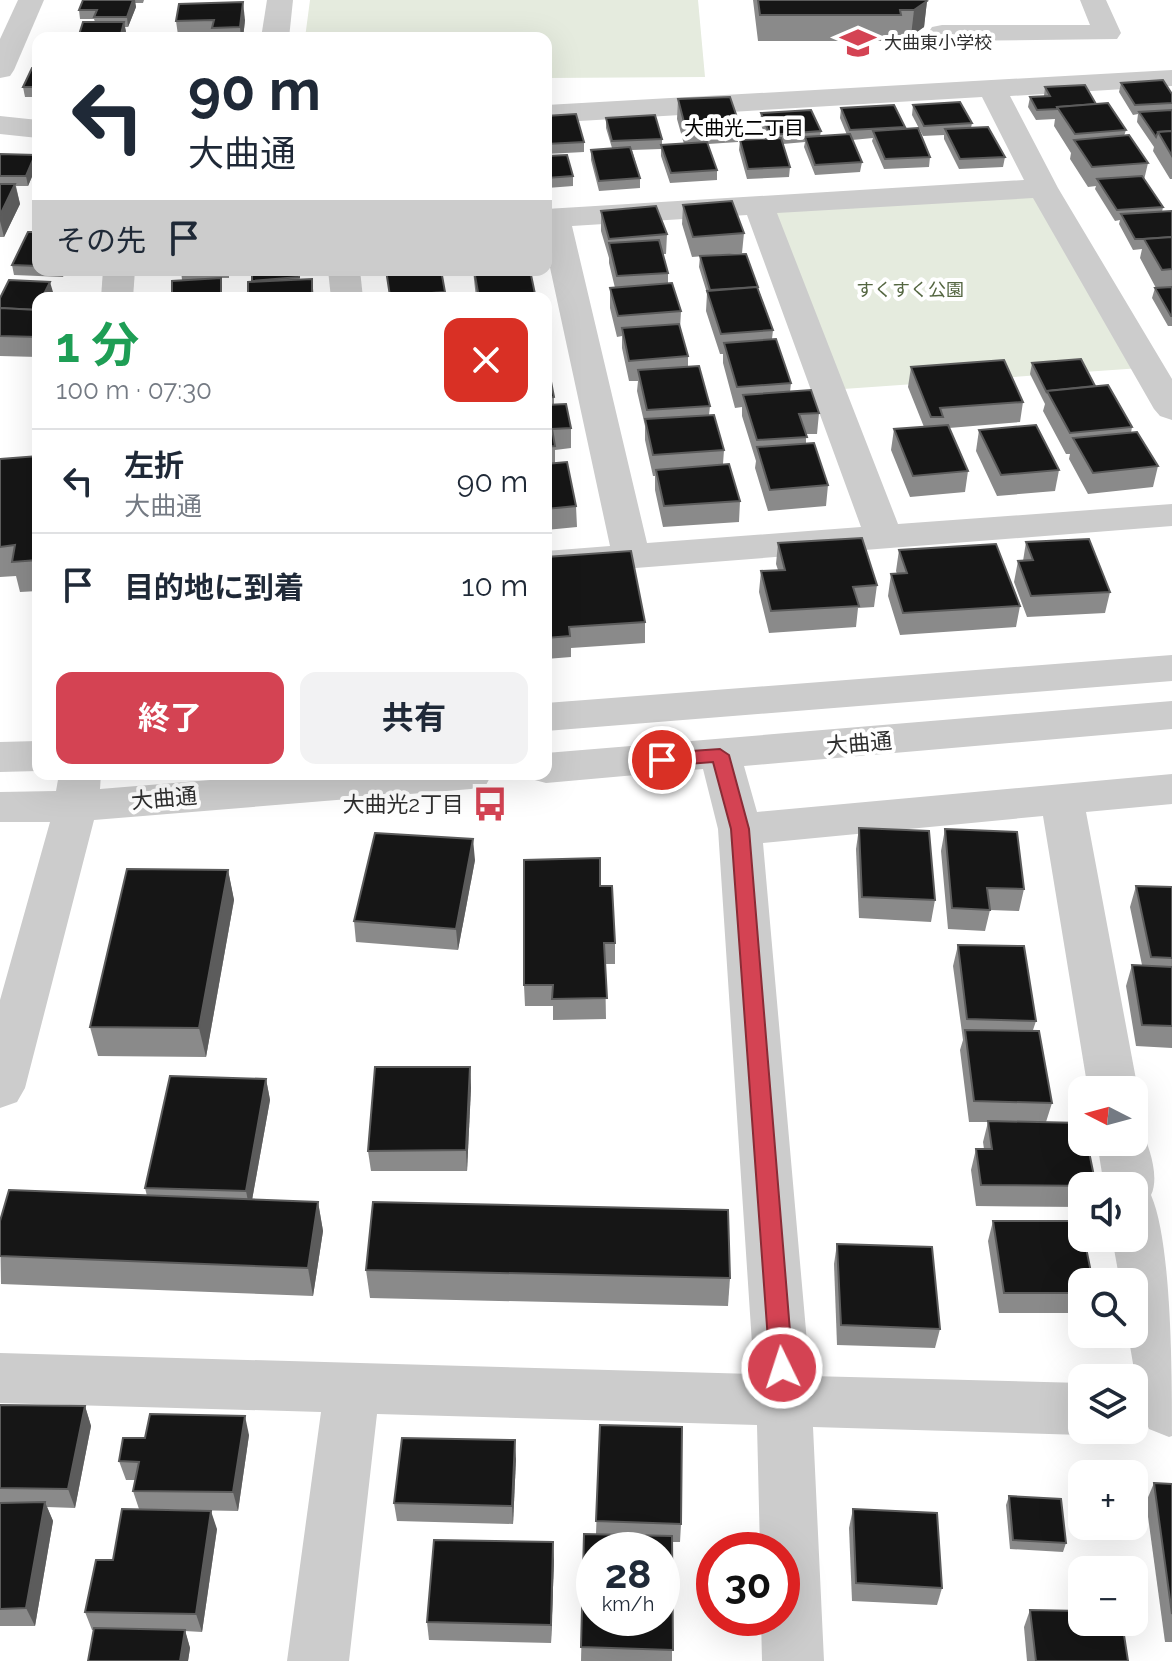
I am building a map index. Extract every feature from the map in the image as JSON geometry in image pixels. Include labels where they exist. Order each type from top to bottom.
[{"type":"street","points":[[0,1],[31,0],[0,70]]},
{"type":"street","points":[[276,32],[280,0]]},
{"type":"street","points":[[942,33],[1107,33],[1093,0]]},
{"type":"street","points":[[552,114],[1172,78]]},
{"type":"street","points":[[992,89],[1043,188],[1172,409]]},
{"type":"street","points":[[0,125],[32,128]]},
{"type":"street","points":[[552,218],[1043,188]]},
{"type":"street","points":[[759,206],[884,538]]},
{"type":"street","points":[[552,222],[631,557]]},
{"type":"street","points":[[552,563],[1172,515]]},
{"type":"street","points":[[552,717],[1172,668]]},
{"type":"street","name":"大曲通","points":[[552,768],[1172,715]]},
{"type":"street","points":[[720,755],[740,829],[784,1400],[793,1661]]},
{"type":"street","points":[[0,757],[32,756]]},
{"type":"street","name":"大曲通","points":[[0,807],[78,790],[324,780]]},
{"type":"street","points":[[740,829],[1172,789]]},
{"type":"street","points":[[2,1074],[78,790]]},
{"type":"street","points":[[1062,800],[1111,1076]]},
{"type":"street","points":[[1139,1252],[1158,1411]]},
{"type":"street","points":[[0,1378],[1068,1409]]},
{"type":"street","points":[[318,1661],[352,1390]]},
{"type":"green space","points":[[310,0],[698,0],[705,77],[552,78],[552,32],[306,32]]},
{"type":"green space","name":"すくすく公園","points":[[1043,188],[1141,368],[829,390],[759,206]]},
{"type":"building","points":[[83,0],[133,0],[127,17],[94,17],[97,10],[79,10]]},
{"type":"building","points":[[758,0],[927,1],[914,10],[900,10],[901,15],[760,15]]},
{"type":"building","points":[[243,2],[240,27],[212,28],[214,20],[176,21],[179,4]]},
{"type":"building","points":[[83,22],[124,22],[122,32],[80,32]]},
{"type":"building","points":[[32,68],[32,87],[23,87]]},
{"type":"building","points":[[1163,80],[1172,94],[1172,103],[1135,105],[1121,83]]},
{"type":"building","points":[[1085,85],[1096,104],[1037,110],[1030,97],[1050,96],[1045,87]]},
{"type":"building","points":[[730,97],[739,123],[685,126],[678,99]]},
{"type":"building","points":[[960,102],[972,123],[924,126],[913,105]]},
{"type":"building","points":[[1108,103],[1126,130],[1075,134],[1057,107]]},
{"type":"building","points":[[894,105],[905,127],[850,130],[841,108]]},
{"type":"building","points":[[811,110],[821,131],[770,135],[761,113]]},
{"type":"building","points":[[1172,110],[1172,131],[1158,132],[1156,137],[1139,112]]},
{"type":"building","points":[[576,114],[584,142],[552,144],[552,116]]},
{"type":"building","points":[[655,115],[662,139],[612,141],[606,118]]},
{"type":"building","points":[[988,127],[1005,157],[960,159],[945,129]]},
{"type":"building","points":[[918,128],[930,157],[885,159],[873,131]]},
{"type":"building","points":[[1172,131],[1172,156],[1158,132]]},
{"type":"building","points":[[850,134],[862,162],[815,165],[805,137]]},
{"type":"building","points":[[1129,135],[1148,163],[1092,167],[1074,140]]},
{"type":"building","points":[[781,138],[790,167],[748,169],[740,140]]},
{"type":"building","points":[[707,142],[717,170],[671,173],[661,145]]},
{"type":"building","points":[[630,147],[640,178],[599,181],[591,150]]},
{"type":"building","points":[[0,154],[32,155],[26,176],[0,176]]},
{"type":"building","points":[[567,155],[573,176],[552,178],[552,156]]},
{"type":"building","points":[[1142,176],[1163,207],[1117,210],[1097,179]]},
{"type":"building","points":[[0,184],[15,184],[0,215]]},
{"type":"building","points":[[732,201],[744,233],[693,237],[683,205]]},
{"type":"building","points":[[656,206],[667,234],[609,239],[601,211]]},
{"type":"building","points":[[1172,211],[1172,237],[1144,239],[1135,239],[1121,214]]},
{"type":"building","points":[[28,232],[32,232],[32,266],[12,265]]},
{"type":"building","points":[[1172,237],[1172,269],[1162,270],[1144,239]]},
{"type":"building","points":[[659,240],[668,273],[617,276],[609,243]]},
{"type":"building","points":[[746,254],[758,287],[710,290],[700,256]]},
{"type":"building","points":[[252,276],[299,276],[299,277],[252,281]]},
{"type":"building","points":[[387,276],[442,276],[445,292],[389,292]]},
{"type":"building","points":[[475,276],[531,276],[535,292],[478,292]]},
{"type":"building","points":[[221,278],[221,292],[172,292],[172,281]]},
{"type":"building","points":[[312,279],[312,292],[248,292],[248,282]]},
{"type":"building","points":[[9,280],[50,282],[45,292],[32,292],[32,310],[0,308],[0,298]]},
{"type":"building","points":[[672,283],[681,311],[618,316],[610,288]]},
{"type":"building","points":[[757,287],[773,330],[721,334],[707,291]]},
{"type":"building","points":[[1172,287],[1172,316],[1171,316],[1155,288]]},
{"type":"building","points":[[0,308],[32,310],[32,337],[0,336]]},
{"type":"building","points":[[679,324],[688,356],[629,361],[622,328]]},
{"type":"building","points":[[776,339],[791,383],[737,387],[724,343]]},
{"type":"building","points":[[1081,359],[1095,386],[1047,393],[1032,363]]},
{"type":"building","points":[[1004,360],[1023,402],[940,408],[943,417],[931,417],[911,367]]},
{"type":"building","points":[[699,366],[710,406],[647,410],[638,370]]},
{"type":"building","points":[[1108,385],[1132,427],[1070,433],[1047,391]]},
{"type":"building","points":[[811,390],[819,413],[799,414],[807,437],[757,440],[743,395]]},
{"type":"building","points":[[566,404],[571,428],[552,429],[552,405]]},
{"type":"building","points":[[714,415],[724,450],[653,455],[645,419]]},
{"type":"building","points":[[948,425],[968,471],[913,476],[894,429]]},
{"type":"building","points":[[1036,425],[1059,470],[1001,475],[979,430]]},
{"type":"building","points":[[1137,432],[1158,466],[1093,473],[1073,438]]},
{"type":"building","points":[[814,443],[828,485],[770,490],[757,447]]},
{"type":"building","points":[[32,456],[32,560],[12,562],[15,545],[0,547],[0,459]]},
{"type":"building","points":[[567,462],[576,506],[552,508],[552,463]]},
{"type":"building","points":[[729,464],[740,501],[664,506],[656,470]]},
{"type":"building","points":[[862,538],[877,585],[853,587],[859,606],[771,611],[761,571],[785,570],[778,543]]},
{"type":"building","points":[[1089,539],[1110,592],[1031,596],[1018,561],[1033,560],[1026,542]]},
{"type":"building","points":[[996,544],[1020,606],[903,613],[891,574],[907,573],[899,550]]},
{"type":"building","points":[[631,551],[645,622],[569,627],[570,636],[552,638],[552,557]]},
{"type":"building","points":[[859,828],[929,831],[935,900],[862,897]]},
{"type":"building","points":[[945,829],[1017,832],[1024,889],[987,888],[990,910],[952,908]]},
{"type":"building","points":[[375,833],[473,839],[456,929],[354,921]]},
{"type":"building","points":[[600,858],[600,886],[612,886],[615,943],[604,943],[607,998],[552,999],[553,985],[524,985],[524,860]]},
{"type":"building","points":[[127,869],[228,870],[199,1028],[90,1027]]},
{"type":"building","points":[[1136,886],[1172,887],[1172,958],[1151,957]]},
{"type":"building","points":[[958,945],[1024,946],[1036,1021],[967,1019]]},
{"type":"building","points":[[1132,965],[1172,967],[1172,1026],[1142,1025]]},
{"type":"building","points":[[965,1030],[1039,1031],[1052,1103],[974,1101]]},
{"type":"building","points":[[375,1067],[470,1067],[466,1150],[368,1151]]},
{"type":"building","points":[[170,1076],[266,1079],[246,1191],[145,1188]]},
{"type":"building","points":[[988,1121],[1068,1123],[1068,1156],[1090,1156],[1093,1172],[1068,1172],[1068,1186],[981,1185],[976,1149],[992,1149]]},
{"type":"building","points":[[9,1190],[318,1202],[308,1268],[0,1256],[0,1221]]},
{"type":"building","points":[[373,1202],[728,1210],[730,1278],[366,1270]]},
{"type":"building","points":[[993,1221],[1068,1221],[1068,1252],[1087,1252],[1090,1268],[1068,1268],[1068,1293],[1004,1293]]},
{"type":"building","points":[[837,1244],[932,1247],[940,1329],[841,1325]]},
{"type":"building","points":[[0,1405],[85,1406],[68,1489],[0,1488]]},
{"type":"building","points":[[150,1414],[245,1416],[233,1492],[133,1491],[139,1462],[119,1461],[123,1438],[145,1438]]},
{"type":"building","points":[[600,1425],[682,1427],[681,1524],[596,1521]]},
{"type":"building","points":[[402,1438],[515,1440],[512,1506],[394,1503]]},
{"type":"building","points":[[1154,1483],[1172,1484],[1172,1614]]},
{"type":"building","points":[[1009,1496],[1061,1499],[1066,1543],[1013,1540]]},
{"type":"building","points":[[45,1502],[26,1608],[0,1609],[0,1503]]},
{"type":"building","points":[[122,1509],[211,1511],[196,1614],[85,1612],[96,1560],[113,1560]]},
{"type":"building","points":[[853,1509],[937,1513],[942,1588],[856,1583]]},
{"type":"building","points":[[434,1540],[553,1542],[551,1625],[427,1622]]},
{"type":"building","points":[[1030,1610],[1068,1611],[1068,1636],[1124,1636],[1128,1661],[1036,1661]]},
{"type":"building","points":[[94,1628],[185,1630],[180,1661],[88,1661]]},
{"type":"building","points":[[581,1636],[673,1636],[673,1650],[581,1647]]},
{"type":"place","name":"大曲東小学校","points":[[858,43]]},
{"type":"place","name":"大曲光2丁目","points":[[490,804]]},
{"type":"district","name":"大曲光二丁目","points":[[744,128]]},
{"type":"route","points":[[662,760],[720,755],[740,829],[782,1368]]}]
